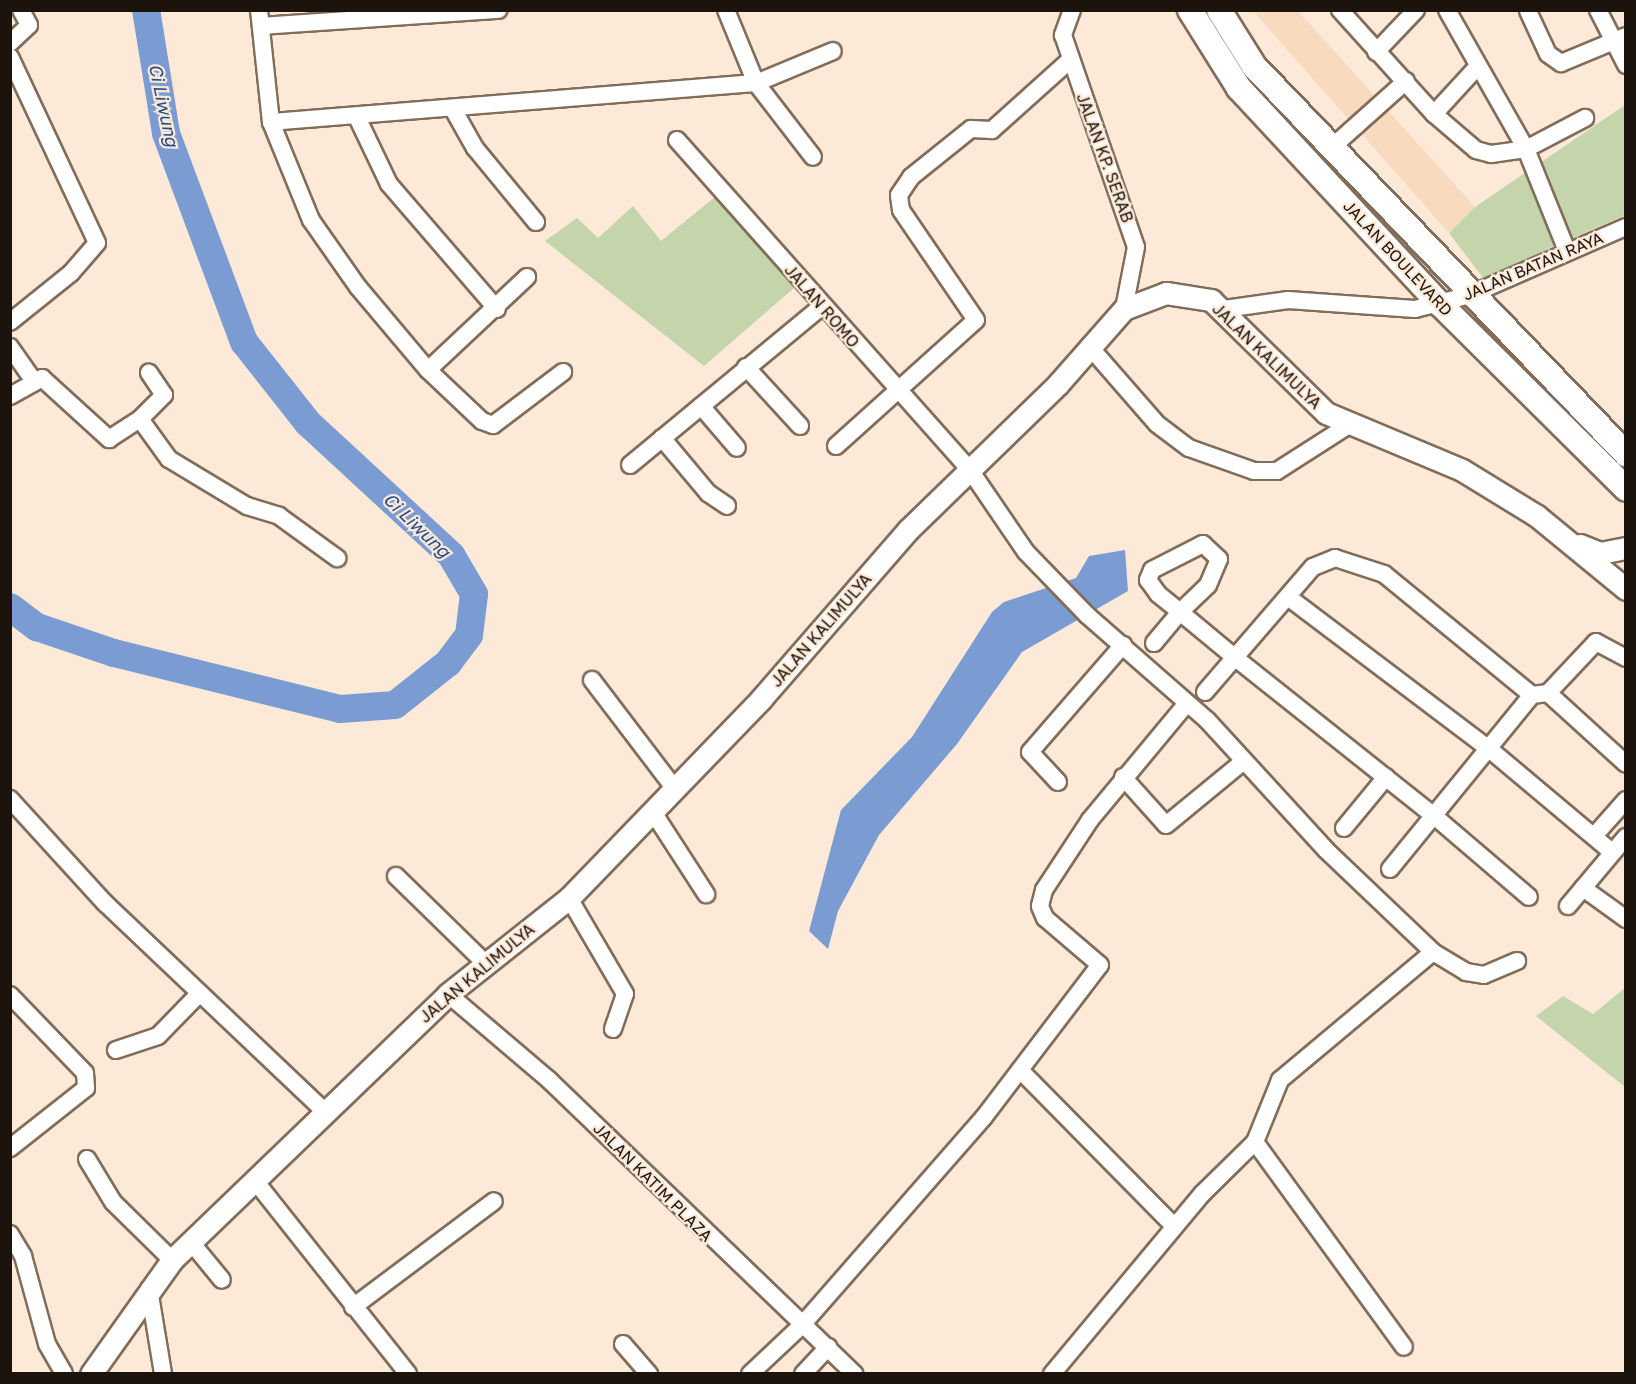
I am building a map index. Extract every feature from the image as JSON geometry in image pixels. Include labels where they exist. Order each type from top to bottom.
[{"type":"main road","name":"JALAN BOULEVARD","points":[[1190,10],[1239,88],[1440,304],[1626,489]]},
{"type":"main road","name":"JALAN BOULEVARD","points":[[1219,10],[1254,66],[1330,149],[1470,296],[1626,453]]},
{"type":"street","points":[[10,43],[29,25],[21,10]]},
{"type":"street","points":[[498,10],[260,19],[271,122],[311,220],[358,287],[428,370],[482,421],[493,425],[563,372]]},
{"type":"street","points":[[726,10],[756,83],[813,156]]},
{"type":"street","name":"JALAN KP. SERAB","points":[[1072,10],[1063,35],[1136,247],[1124,309]]},
{"type":"street","points":[[1340,10],[1434,114],[1476,150],[1491,154],[1526,149],[1585,118]]},
{"type":"street","points":[[1376,52],[1416,10]]},
{"type":"street","points":[[1447,10],[1477,67],[1526,149],[1568,251]]},
{"type":"street","points":[[1598,10],[1620,38],[1626,65]]},
{"type":"street","points":[[1528,11],[1548,54],[1561,63],[1620,38]]},
{"type":"street","points":[[271,122],[357,117],[756,83],[833,51]]},
{"type":"street","points":[[10,57],[97,243],[71,273],[10,322]]},
{"type":"street","points":[[836,446],[976,320],[901,210],[898,195],[911,177],[971,129],[992,130],[1070,60]]},
{"type":"street","points":[[1434,114],[1477,67]]},
{"type":"street","points":[[1330,149],[1406,81]]},
{"type":"street","points":[[453,109],[475,148],[536,222]]},
{"type":"street","points":[[357,117],[389,184],[497,309]]},
{"type":"street","name":"JALAN ROMO","points":[[676,140],[896,390],[970,470],[1026,552],[1087,615],[1187,703],[1434,952],[1466,972],[1484,975],[1517,961]]},
{"type":"street","name":"JALAN BATAN RAYA","points":[[1224,309],[1288,300],[1415,309],[1440,304],[1470,296],[1626,227]]},
{"type":"street","points":[[428,370],[497,309],[527,277]]},
{"type":"street","name":"JALAN KALIMULYA","points":[[91,1374],[149,1289],[190,1241],[256,1182],[448,994],[570,898],[675,789],[908,530],[970,470],[1124,309],[1166,293],[1195,295],[1224,309],[1305,396],[1352,423],[1462,470],[1569,541],[1626,590]]},
{"type":"street","points":[[630,465],[822,306]]},
{"type":"street","points":[[1089,346],[1157,424],[1189,447],[1254,471],[1277,471],[1352,423]]},
{"type":"street","points":[[10,347],[32,379],[56,386],[109,439],[140,419],[164,394],[149,373]]},
{"type":"street","points":[[747,367],[800,426]]},
{"type":"street","points":[[10,396],[32,379]]},
{"type":"street","points":[[701,406],[737,448]]},
{"type":"street","points":[[140,419],[169,459],[247,506],[279,516],[337,558]]},
{"type":"street","points":[[662,438],[708,493],[728,506]]},
{"type":"street","points":[[1569,541],[1600,553],[1626,548]]},
{"type":"street","points":[[1205,692],[1238,660],[1312,567],[1335,558],[1364,564],[1384,574],[1540,694],[1626,764]]},
{"type":"street","points":[[1288,597],[1488,748],[1611,852]]},
{"type":"street","points":[[1154,643],[1180,612],[1433,815],[1529,897]]},
{"type":"street","points":[[1390,869],[1488,748],[1540,694],[1596,642],[1626,658]]},
{"type":"street","points":[[1058,782],[1030,752],[1123,645]]},
{"type":"street","points":[[592,680],[675,789]]},
{"type":"street","points":[[750,1374],[802,1325],[1020,1070],[1100,965],[1045,918],[1040,906],[1065,856],[1123,777],[1187,703]]},
{"type":"street","points":[[1123,777],[1166,825],[1244,761]]},
{"type":"street","points":[[1344,828],[1386,777]]},
{"type":"street","points":[[10,799],[198,995],[325,1112]]},
{"type":"street","points":[[1594,836],[1626,800]]},
{"type":"street","points":[[653,812],[706,894]]},
{"type":"street","points":[[1568,906],[1611,852],[1626,837]]},
{"type":"street","points":[[396,876],[485,963]]},
{"type":"street","points":[[1583,888],[1626,919]]},
{"type":"street","points":[[570,898],[625,994],[614,1029]]},
{"type":"street","points":[[1052,1374],[1174,1226],[1255,1142],[1280,1080],[1434,952]]},
{"type":"street","name":"JALAN KATIM PLAZA","points":[[448,994],[549,1080],[855,1374]]},
{"type":"street","points":[[10,995],[85,1073],[86,1088],[10,1148]]},
{"type":"street","points":[[116,1050],[158,1036],[198,995]]},
{"type":"street","points":[[1020,1070],[1174,1226]]},
{"type":"street","points":[[1255,1142],[1404,1347]]},
{"type":"street","points":[[87,1159],[113,1202],[172,1260]]},
{"type":"street","points":[[256,1182],[408,1374]]},
{"type":"street","points":[[353,1307],[494,1201]]},
{"type":"street","points":[[10,1233],[23,1256],[47,1344],[64,1374]]},
{"type":"street","points":[[190,1241],[222,1280]]},
{"type":"street","points":[[149,1289],[163,1374]]},
{"type":"street","points":[[623,1344],[650,1374]]},
{"type":"street","points":[[803,1374],[828,1347]]},
{"type":"shaded area","points":[[1253,11],[1298,11],[1475,207],[1449,233]]},
{"type":"green space","points":[[1625,105],[1625,215],[1547,249],[1490,287],[1449,233],[1475,207]]},
{"type":"green space","points":[[727,187],[810,274],[704,366],[545,241],[577,218],[598,238],[633,206],[661,241]]},
{"type":"green space","points":[[1625,988],[1625,1087],[1536,1016],[1563,996],[1593,1014]]},
{"type":"water","points":[[1125,550],[1128,591],[1022,652],[957,744],[879,835],[838,911],[828,949],[809,931],[841,810],[912,737],[992,612],[1004,602],[1076,578],[1089,556]]},
{"type":"waterway","name":"Ci Liwung","points":[[10,607],[37,627],[114,653],[340,709],[395,705],[448,663],[469,635],[474,594],[451,555],[308,423],[244,342],[166,133],[146,10]]}]
